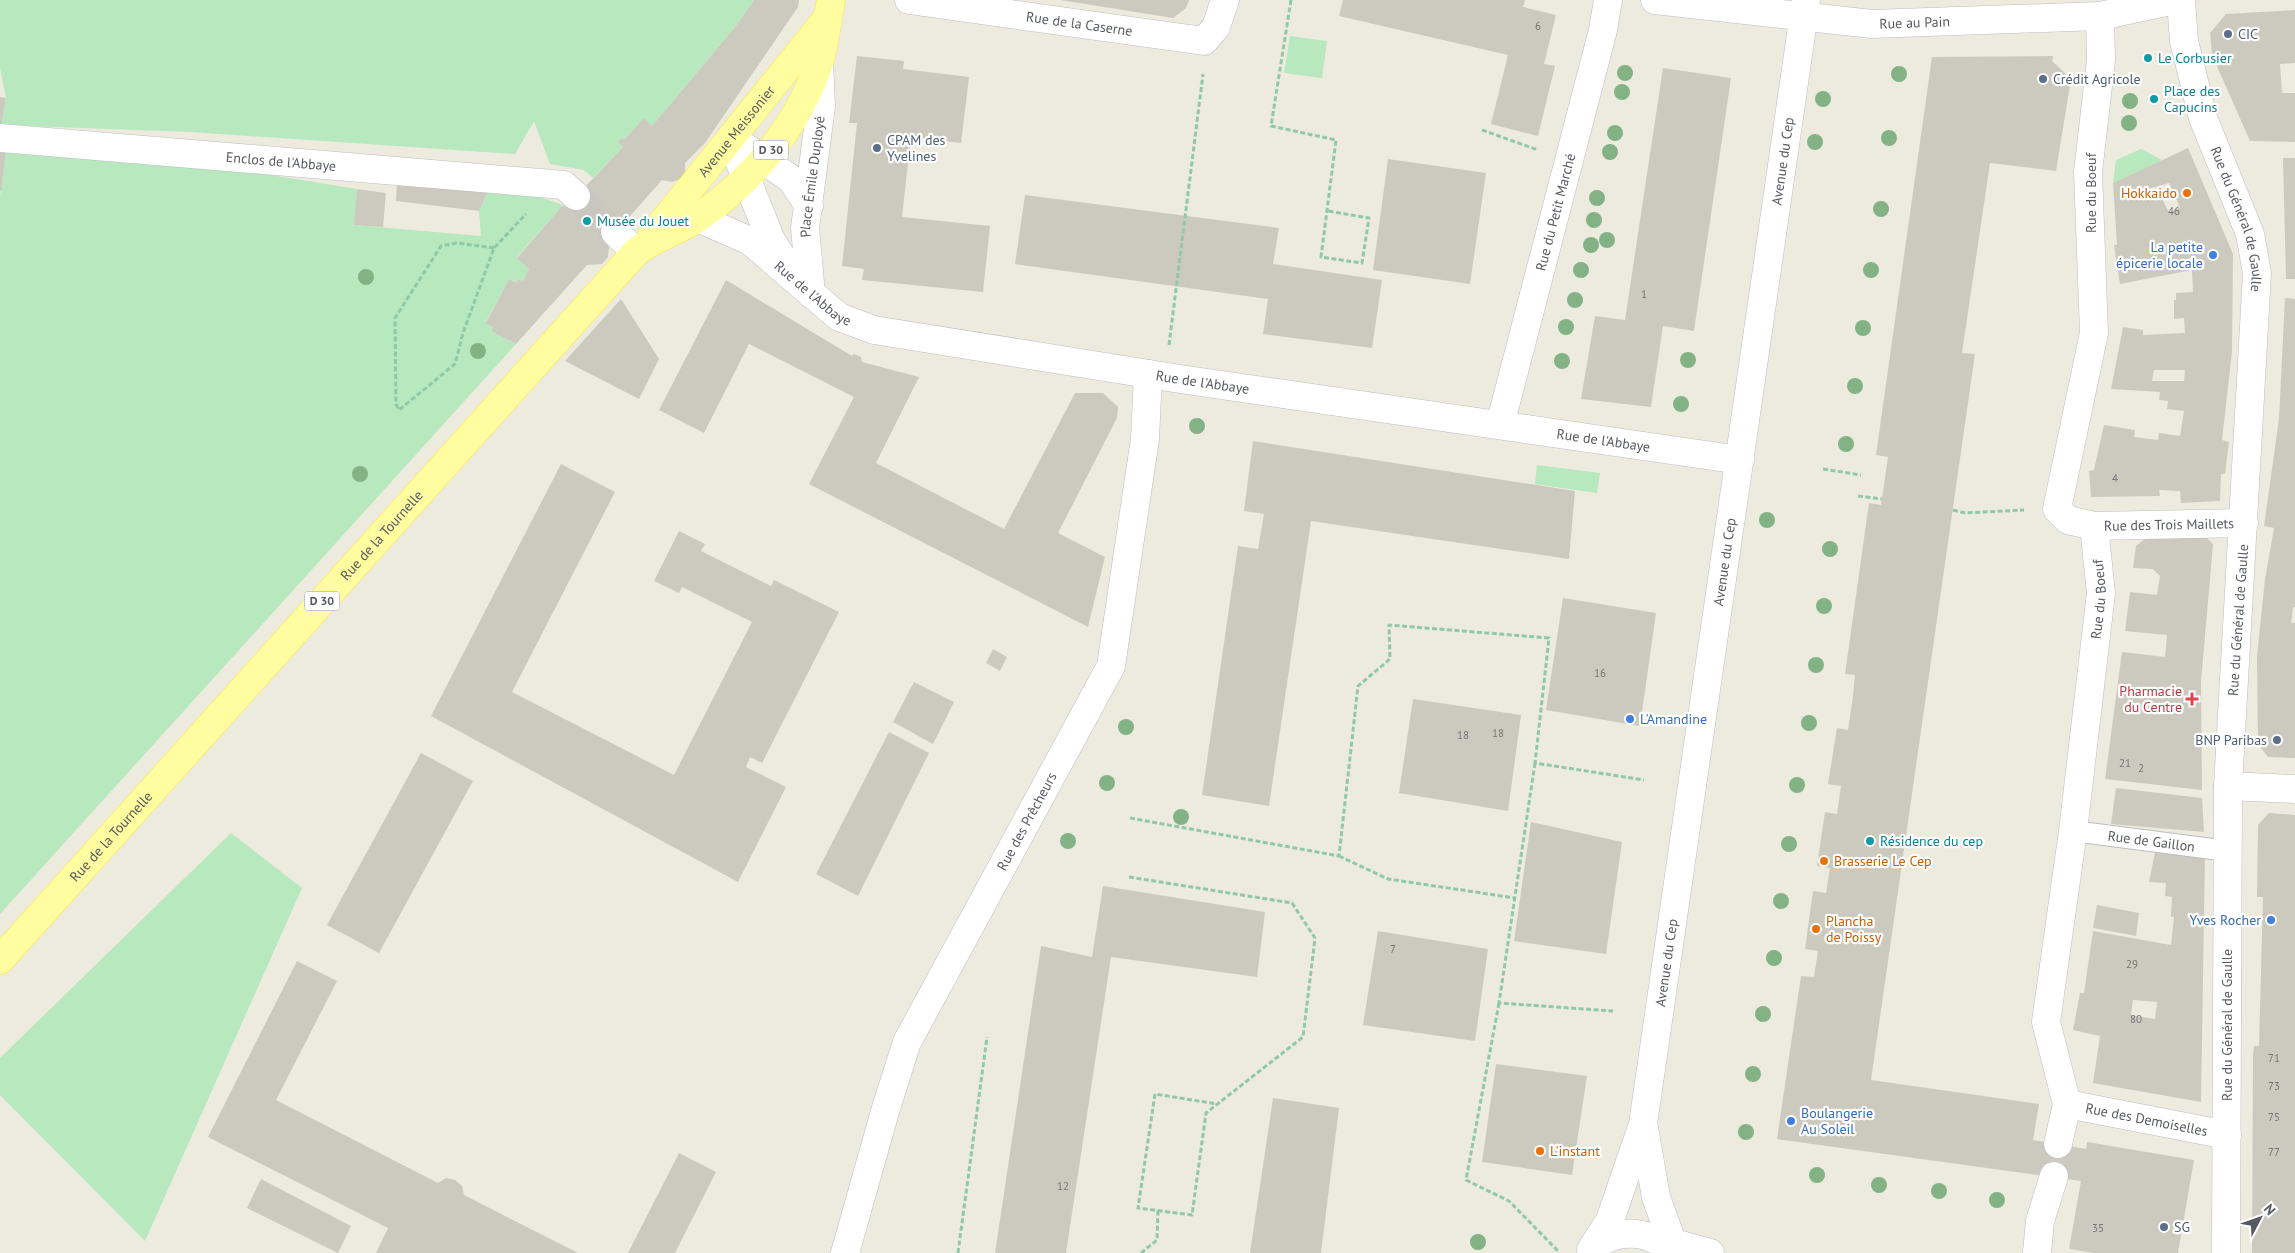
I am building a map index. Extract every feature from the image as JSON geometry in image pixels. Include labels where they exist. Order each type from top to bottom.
[{"type":"main road","name":"Avenue Meissonier","points":[[698,218],[756,169],[793,118],[809,89],[819,62],[829,9]]},
{"type":"main road","name":"Avenue Meissonier","points":[[641,248],[730,138],[829,9]]},
{"type":"main road","name":"Rue de la Tournelle","points":[[0,960],[641,248],[698,218]]},
{"type":"street","name":"Rue de la Caserne","points":[[909,0],[1204,41],[1216,27],[1225,0]]},
{"type":"street","name":"Rue du Petit Marché","points":[[1500,425],[1603,30],[1608,0]]},
{"type":"street","name":"Rue au Pain","points":[[1655,0],[1806,9],[1872,24],[2100,16],[2175,0]]},
{"type":"street","name":"Rue du Général de Gaulle","points":[[2181,0],[2184,41],[2203,118],[2250,234],[2257,273],[2228,786],[2226,1253]]},
{"type":"street","name":"Avenue du Cep","points":[[1590,1251],[1610,1220],[1643,1124],[1746,408],[1806,9]]},
{"type":"street","name":"Rue du Boeuf","points":[[2058,509],[2094,333],[2088,172],[2101,60],[2100,16]]},
{"type":"street","name":"Place Émile Duployé","points":[[811,294],[806,228],[821,106],[819,62]]},
{"type":"street","name":"Enclos de l'Abbaye","points":[[0,138],[570,190]]},
{"type":"street","points":[[730,138],[756,169],[771,240],[784,262],[811,294]]},
{"type":"street","points":[[756,169],[791,179],[802,193],[808,206]]},
{"type":"street","name":"Rue de l'Abbaye","points":[[698,218],[750,241],[839,317],[874,330],[1148,374],[1740,460]]},
{"type":"street","points":[[615,232],[641,248]]},
{"type":"street","name":"Rue des Prêcheurs","points":[[845,1253],[886,1108],[907,1042],[1111,666],[1145,439],[1148,374]]},
{"type":"street","points":[[2058,509],[2068,520],[2094,526]]},
{"type":"street","name":"Rue des Trois Maillets","points":[[2094,526],[2244,523]]},
{"type":"street","name":"Rue du Boeuf","points":[[2058,1144],[2067,1104],[2046,1022],[2074,831],[2102,593],[2094,526]]},
{"type":"street","points":[[2228,786],[2295,789]]},
{"type":"street","name":"Rue des Demoiselles","points":[[2067,1104],[2227,1135]]},
{"type":"street","name":"Avenue du Cep","points":[[1643,1124],[1652,1182],[1667,1246]]},
{"type":"street","points":[[2037,1253],[2040,1221],[2054,1176]]},
{"type":"street","points":[[1590,1251],[1605,1239],[1618,1234],[1631,1233],[1667,1246],[1710,1253]]},
{"type":"lane","name":"Rue de Gaillon","points":[[2074,831],[2228,851]]},
{"type":"path","points":[[1291,0],[1271,126],[1336,140],[1322,257],[1362,263],[1369,218],[1328,211]]},
{"type":"path","points":[[1169,346],[1203,71]]},
{"type":"path","points":[[1482,130],[1544,152]]},
{"type":"path","points":[[457,243],[494,248],[463,333],[455,364],[398,410],[396,404],[395,318],[404,302],[441,246],[457,243]]},
{"type":"path","points":[[1823,469],[1861,475]]},
{"type":"path","points":[[1858,496],[1882,499]]},
{"type":"path","points":[[1953,510],[1965,513],[2058,509]]},
{"type":"path","points":[[1339,856],[1358,686],[1390,659],[1389,625],[1549,638],[1534,763],[1499,1004],[1466,1180],[1509,1201],[1558,1251]]},
{"type":"path","points":[[1534,763],[1644,780]]},
{"type":"path","points":[[1130,818],[1339,856],[1388,879],[1514,898]]},
{"type":"path","points":[[1129,877],[1292,903],[1315,938],[1303,1037],[1218,1104],[1206,1113],[1192,1215],[1138,1208],[1155,1094],[1218,1104]]},
{"type":"path","points":[[1499,1004],[1613,1011]]},
{"type":"path","points":[[958,1253],[987,1037]]},
{"type":"path","points":[[1141,1253],[1157,1240],[1158,1210]]},
{"type":"green space","points":[[0,0],[754,0],[736,26],[652,126],[644,118],[624,140],[622,138],[618,142],[623,147],[593,178],[584,170],[550,164],[534,121],[515,154],[191,132],[1,125],[6,98],[0,68]]},
{"type":"green space","points":[[1290,36],[1327,41],[1322,78],[1284,73]]},
{"type":"green space","points":[[2141,149],[2162,160],[2113,183],[2116,160]]},
{"type":"green space","points":[[6,152],[197,163],[357,189],[355,225],[481,236],[479,211],[490,187],[517,189],[563,205],[517,257],[529,269],[523,281],[519,279],[517,283],[509,279],[486,322],[493,327],[491,331],[516,344],[0,914],[0,196]]},
{"type":"green space","points":[[1537,465],[1600,473],[1597,493],[1535,484]]},
{"type":"green space","points":[[231,833],[302,888],[145,1241],[0,1095],[0,1058]]},
{"type":"building","name":"Musée du Jouet","points":[[754,0],[799,0],[798,7],[705,143],[685,163],[685,173],[680,179],[672,182],[662,180],[607,242],[609,247],[608,257],[602,264],[587,265],[516,344],[491,331],[493,327],[486,323],[509,279],[517,283],[519,279],[523,281],[529,269],[517,258],[563,205],[566,207],[623,147],[618,142],[622,138],[624,140],[644,118],[652,126],[736,26]]},
{"type":"building","points":[[1060,0],[1189,0],[1186,8],[1173,18]]},
{"type":"building","points":[[1343,0],[1525,0],[1523,7],[1556,15],[1544,64],[1555,66],[1538,136],[1491,124],[1508,55],[1339,16]]},
{"type":"building","points":[[2295,10],[2295,63],[2280,64],[2282,93],[2295,93],[2295,142],[2250,141],[2212,55],[2210,33],[2226,14]]},
{"type":"building","points":[[857,56],[904,61],[903,69],[969,77],[961,143],[911,137],[902,217],[990,226],[983,292],[862,280],[864,269],[842,266],[857,123],[849,123]]},
{"type":"building","points":[[2053,56],[2052,61],[2071,79],[2056,171],[1990,163],[1962,353],[1975,354],[1871,1080],[2039,1104],[2033,1140],[2086,1149],[2087,1142],[2194,1160],[2178,1253],[2094,1253],[2069,1249],[2081,1181],[1777,1139],[1801,976],[1814,977],[1818,951],[1805,949],[1813,891],[1826,893],[1830,868],[1817,866],[1825,812],[1837,814],[1841,786],[1828,784],[1837,728],[1848,730],[1853,696],[1855,675],[1845,674],[1869,503],[1881,505],[1888,457],[1876,455],[1932,57]]},
{"type":"building","points":[[1663,68],[1731,78],[1694,331],[1663,326],[1651,407],[1581,399],[1595,316],[1625,320]]},
{"type":"building","points":[[0,97],[6,98],[1,126],[0,126]]},
{"type":"building","points":[[2188,148],[2233,254],[2232,352],[2222,440],[2229,442],[2225,474],[2221,474],[2220,501],[2181,503],[2180,491],[2159,490],[2160,496],[2091,497],[2089,471],[2094,470],[2104,425],[2135,430],[2134,437],[2158,440],[2159,433],[2180,436],[2184,411],[2167,409],[2168,401],[2159,400],[2160,392],[2111,389],[2123,327],[2143,330],[2143,335],[2185,333],[2184,318],[2174,319],[2174,300],[2176,300],[2176,293],[2193,292],[2192,270],[2120,284],[2114,245],[2117,245],[2113,183]],"holes":[[[2169,183],[2180,207],[2169,213],[2160,194],[2141,200],[2138,192]],[[2154,370],[2185,370],[2184,381],[2152,381]]]},
{"type":"building","points":[[0,151],[6,152],[1,191],[0,191]]},
{"type":"building","points":[[2283,158],[2295,158],[2295,279],[2286,279]]},
{"type":"building","points":[[1388,159],[1486,173],[1470,284],[1373,270]]},
{"type":"building","points":[[397,180],[490,187],[479,211],[396,201]]},
{"type":"building","points":[[357,189],[386,193],[383,227],[354,225]]},
{"type":"building","points":[[1025,195],[1279,228],[1273,264],[1382,280],[1372,348],[1263,334],[1268,299],[1015,264]]},
{"type":"building","points":[[726,280],[852,356],[854,354],[861,357],[862,362],[919,377],[876,463],[1004,529],[1075,393],[1103,393],[1118,407],[1117,418],[1058,533],[1105,557],[1088,627],[809,484],[854,397],[749,344],[704,433],[659,410]]},
{"type":"building","points":[[2285,298],[2295,299],[2295,607],[2293,607],[2291,623],[2295,623],[2295,758],[2268,757],[2258,744],[2257,656],[2265,579],[2274,528],[2264,526],[2279,419]]},
{"type":"building","points":[[621,299],[659,359],[639,399],[565,361]]},
{"type":"building","points":[[1253,441],[1575,491],[1569,559],[1311,521],[1269,806],[1202,795],[1238,546],[1258,549],[1264,514],[1244,511]]},
{"type":"building","points":[[561,464],[615,492],[512,692],[674,775],[752,622],[682,587],[679,593],[654,581],[679,531],[705,544],[701,551],[771,586],[774,580],[839,612],[762,763],[750,757],[746,767],[786,787],[738,882],[431,716]]},
{"type":"building","points":[[2201,532],[2213,544],[2201,682],[2202,790],[2105,779],[2122,652],[2165,657],[2167,635],[2125,631],[2130,592],[2157,595],[2160,576],[2153,569],[2133,568],[2136,546],[2150,535]]},
{"type":"building","points":[[1563,598],[1656,613],[1640,726],[1546,710]]},
{"type":"building","points":[[993,649],[1007,657],[1000,671],[986,663]]},
{"type":"building","points":[[914,682],[954,702],[933,744],[893,722]]},
{"type":"building","points":[[1413,699],[1521,715],[1508,811],[1399,793]]},
{"type":"building","points":[[889,732],[929,753],[858,896],[816,874]]},
{"type":"building","points":[[421,753],[473,781],[379,953],[327,925]]},
{"type":"building","points":[[2116,788],[2202,798],[2204,832],[2111,824]]},
{"type":"building","points":[[2269,813],[2295,815],[2295,1253],[2252,1253],[2253,1054],[2254,1046],[2259,1046],[2263,897],[2257,897],[2258,825]]},
{"type":"building","points":[[1531,822],[1622,842],[1606,954],[1514,941]]},
{"type":"building","points":[[2155,852],[2205,855],[2201,1102],[2093,1083],[2100,1036],[2073,1030],[2080,993],[2084,993],[2093,931],[2171,945],[2174,917],[2171,917],[2172,897],[2165,896],[2166,883],[2149,882]],"holes":[[[2133,1000],[2157,1002],[2155,1019],[2131,1015]]]},
{"type":"building","points":[[1103,886],[1265,912],[1257,977],[1111,957],[1066,1253],[995,1253],[1041,946],[1092,957]]},
{"type":"building","points":[[2097,905],[2139,913],[2136,936],[2093,928]]},
{"type":"building","points":[[1378,931],[1488,949],[1475,1041],[1363,1025]]},
{"type":"building","points":[[297,961],[337,981],[276,1100],[438,1183],[446,1178],[455,1180],[462,1186],[464,1195],[578,1253],[376,1253],[388,1228],[208,1137]]},
{"type":"building","points":[[1496,1064],[1587,1076],[1572,1175],[1482,1162]]},
{"type":"building","points":[[1273,1098],[1339,1108],[1321,1253],[1250,1253]]},
{"type":"building","points":[[679,1153],[716,1172],[675,1253],[628,1253]]},
{"type":"building","points":[[261,1179],[351,1226],[338,1253],[247,1208]]},
{"type":"tunnel","points":[[576,196],[615,232]]},
{"type":"place","name":"CIC","points":[[2228,34]]},
{"type":"place","name":"Le Corbusier","points":[[2148,58]]},
{"type":"place","name":"Crédit Agricole","points":[[2043,79]]},
{"type":"place","name":"Place des Capucins","points":[[2154,99]]},
{"type":"place","name":"CPAM des Yvelines","points":[[877,148]]},
{"type":"place","name":"Hokkaido","points":[[2187,193]]},
{"type":"place","name":"Musée du Jouet","points":[[587,221]]},
{"type":"place","name":"La petite épicerie locale","points":[[2213,255]]},
{"type":"place","name":"Pharmacie du Centre","points":[[2192,699]]},
{"type":"place","name":"L'Amandine","points":[[1630,719]]},
{"type":"place","name":"BNP Paribas","points":[[2277,740]]},
{"type":"place","name":"Résidence du cep","points":[[1870,841]]},
{"type":"place","name":"Brasserie Le Cep","points":[[1824,861]]},
{"type":"place","name":"Yves Rocher","points":[[2271,920]]},
{"type":"place","name":"Plancha de Poissy","points":[[1816,929]]},
{"type":"place","name":"Boulangerie Au Soleil","points":[[1791,1121]]},
{"type":"place","name":"L'instant","points":[[1540,1151]]},
{"type":"place","name":"SG","points":[[2164,1227]]}]
